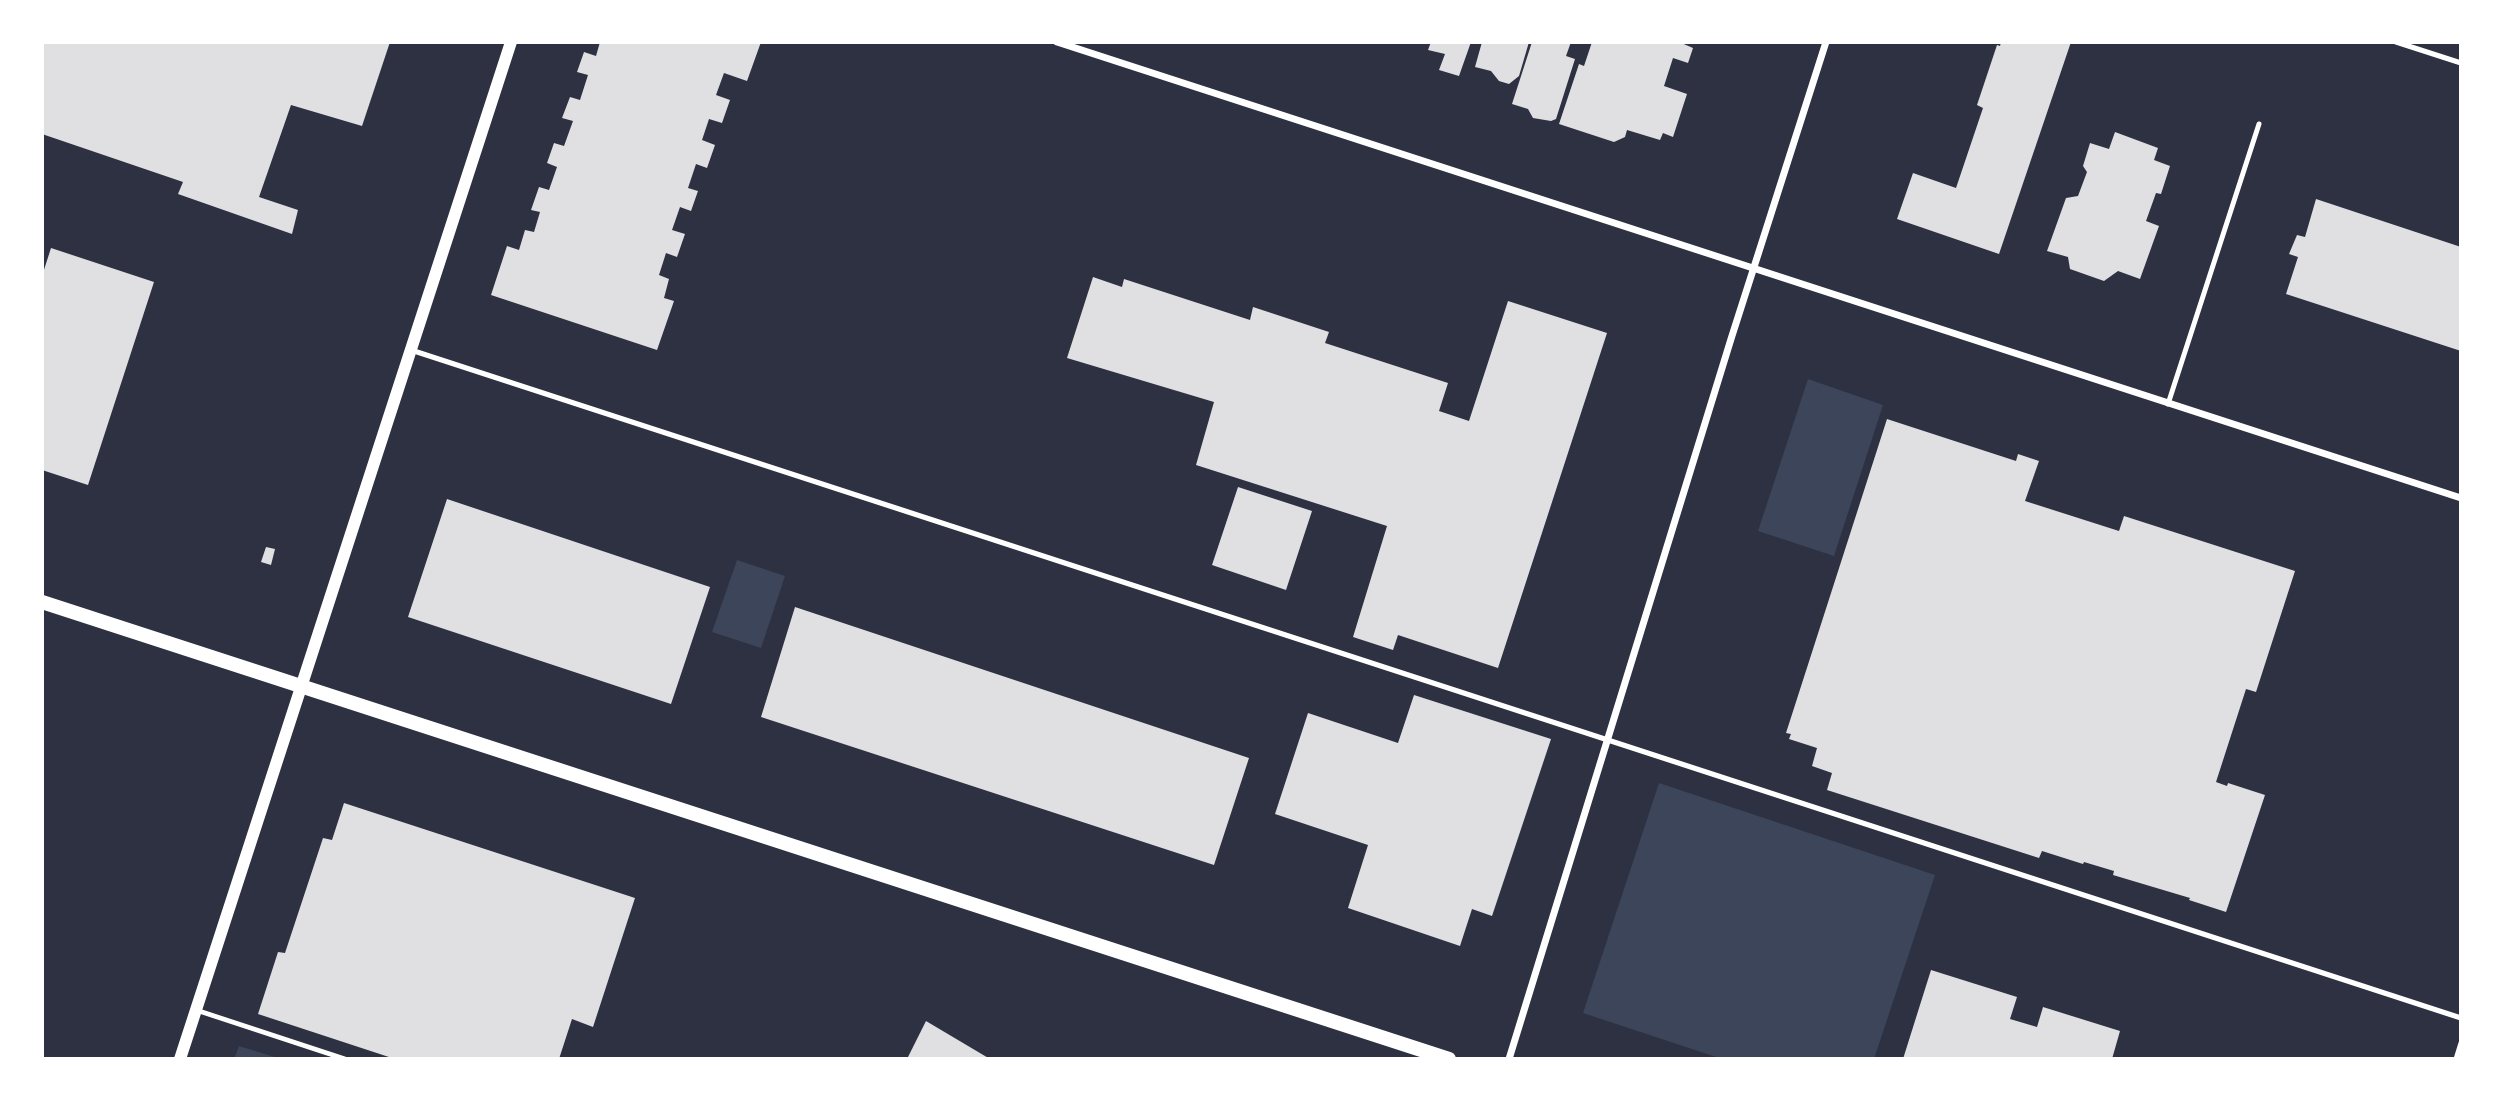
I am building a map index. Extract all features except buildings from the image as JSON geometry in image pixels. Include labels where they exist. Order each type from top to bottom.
[{"type":"main road","points":[[42,602],[1449,1059]]},
{"type":"street","points":[[180,1059],[511,42]]},
{"type":"street","points":[[1057,42],[2461,498]]},
{"type":"street","points":[[1510,1059],[1753,268],[1826,42]]},
{"type":"lane","points":[[2396,42],[2461,63]]},
{"type":"lane","points":[[2168,404],[2259,124]]},
{"type":"lane","points":[[410,349],[2461,1018]]},
{"type":"lane","points":[[196,1010],[345,1059]]},
{"type":"lane","points":[[2456,1059],[2461,1043]]},
{"type":"shaded area","points":[[1808,379],[1883,405],[1834,556],[1758,531]]},
{"type":"shaded area","points":[[737,560],[785,576],[761,648],[712,632]]},
{"type":"shaded area","points":[[1659,783],[1935,875],[1874,1059],[1722,1059],[1583,1013]]},
{"type":"shaded area","points":[[239,1046],[281,1059],[234,1059]]}]
